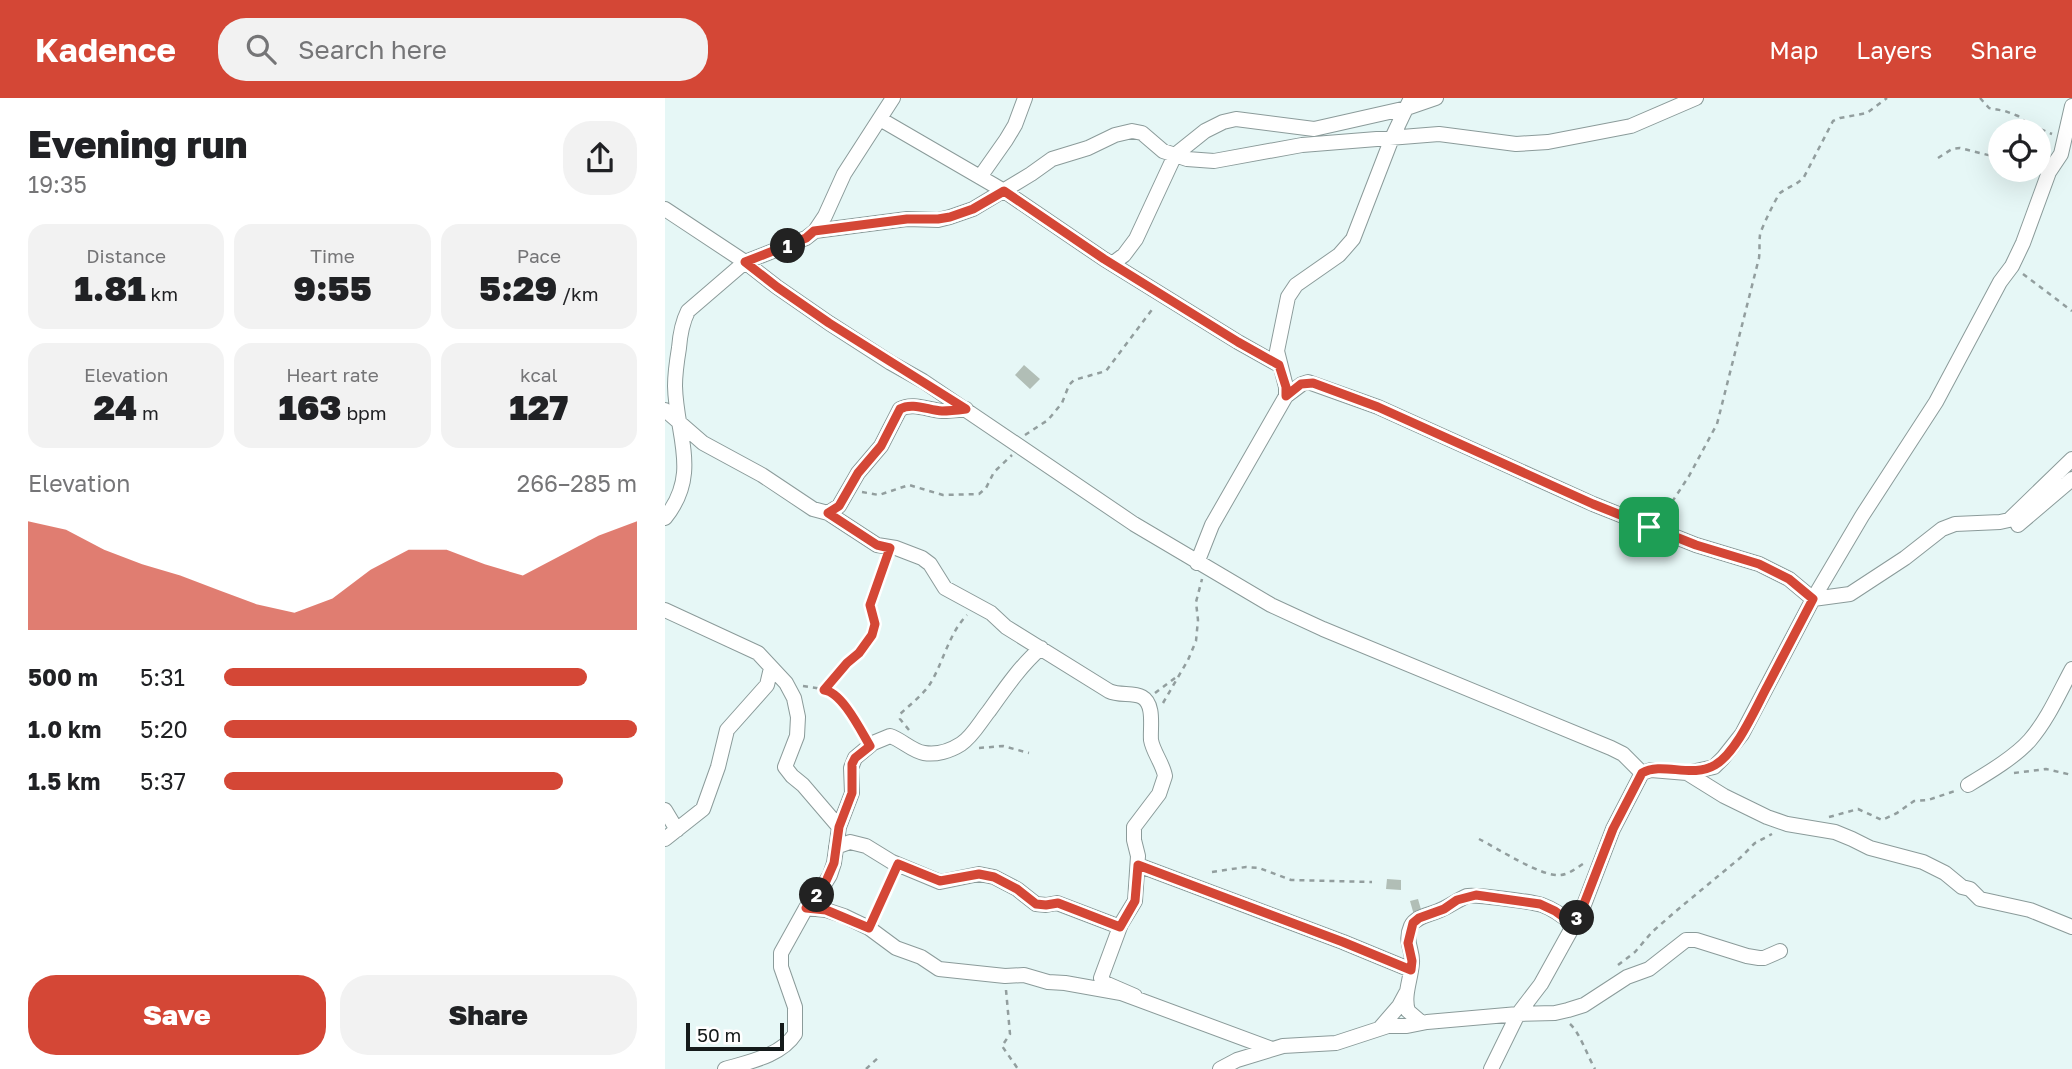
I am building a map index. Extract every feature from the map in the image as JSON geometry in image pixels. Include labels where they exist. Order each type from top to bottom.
[{"type":"street","points":[[665,519],[677,502],[686,454],[675,386],[681,329],[688,311],[745,262],[806,238],[814,231],[825,216],[844,174],[893,98]]},
{"type":"street","points":[[980,177],[1010,132],[1025,98]]},
{"type":"street","points":[[1112,264],[1136,239],[1175,155],[1205,131],[1229,120],[1314,129],[1436,98]]},
{"type":"street","points":[[814,231],[907,219],[950,217],[973,209],[1052,159],[1123,133],[1140,132],[1156,147],[1187,159],[1214,161],[1302,145],[1439,134],[1516,144],[1548,142],[1631,126],[1696,98]]},
{"type":"street","points":[[1286,396],[1279,365],[1278,344],[1291,290],[1339,255],[1353,239],[1392,138],[1409,103]]},
{"type":"street","points":[[1491,1069],[1518,1014],[1541,984],[1574,925],[1613,829],[1642,773],[1651,770],[1687,773],[1714,766],[1742,734],[1813,599],[1862,516],[1936,402],[2000,282],[2012,266],[2049,172],[2067,148],[2072,106]]},
{"type":"street","points":[[880,119],[1004,191],[1112,264],[1279,365]]},
{"type":"street","points":[[665,209],[745,262],[829,323],[966,409],[1134,524],[1201,565],[1271,605],[1323,629],[1611,748],[1623,754],[1642,773]]},
{"type":"street","points":[[1201,565],[1212,525],[1286,396],[1301,384],[1313,383],[1378,407],[1593,504],[1696,545],[1759,564],[1789,579],[1813,599],[1850,594],[1905,558],[1942,529],[1955,524],[2000,523],[2009,520],[2072,459]]},
{"type":"street","points":[[665,410],[703,443],[762,475],[813,509],[828,513],[839,506],[858,473],[881,446],[900,409],[904,406],[940,411],[966,409]]},
{"type":"street","points":[[1966,524],[2007,529],[2018,525],[2072,479]]},
{"type":"street","points":[[828,513],[877,545],[896,548],[922,558],[945,588],[991,614],[1006,627],[1109,691],[1142,697],[1149,708],[1151,742],[1165,774],[1159,794],[1134,827],[1138,865],[1135,901],[1120,927],[1101,979],[1204,1025],[1272,1049]]},
{"type":"street","points":[[665,610],[758,653],[786,683],[794,698],[798,718],[797,736],[785,767],[839,827]]},
{"type":"street","points":[[725,1069],[767,1063],[795,1034],[795,1007],[780,960],[783,947],[830,875],[839,827],[852,793],[852,764],[855,758],[870,746],[890,736],[919,752],[941,752],[960,745],[978,727],[1000,696],[1041,648]]},
{"type":"street","points":[[665,810],[671,834],[703,809],[718,767],[727,730],[767,685],[771,668]]},
{"type":"street","points":[[1969,785],[2029,741],[2040,727],[2072,669]]},
{"type":"street","points":[[1687,773],[1724,796],[1787,824],[1835,832],[1870,848],[1923,862],[1945,873],[1962,887],[1970,889],[1978,898],[2030,910],[2072,927]]},
{"type":"street","points":[[836,847],[846,843],[858,843],[898,864],[940,881],[979,874],[994,877],[1017,889],[1036,904],[1058,903],[1120,927]]},
{"type":"street","points":[[1138,865],[1411,970]]},
{"type":"street","points":[[1422,1023],[1408,1011],[1406,998],[1412,961],[1408,943],[1413,923],[1419,918],[1476,895],[1540,904],[1574,925]]},
{"type":"street","points":[[806,908],[826,910],[869,928],[895,948],[921,957],[939,969],[1005,976],[1024,975],[1048,982],[1135,996]]},
{"type":"street","points":[[1220,1069],[1237,1060],[1272,1049],[1290,1045],[1336,1043],[1380,1028],[1518,1014],[1555,1013],[1584,1005],[1627,977],[1649,970],[1686,940],[1696,940],[1759,958],[1780,951]]},
{"type":"street","points":[[1380,1028],[1399,1006],[1408,987]]},
{"type":"path","points":[[1649,527],[1672,502],[1717,424],[1760,253],[1760,232],[1776,199],[1804,177],[1833,121],[1867,113],[1887,98]]},
{"type":"path","points":[[1980,98],[1989,108],[2018,116],[2067,148]]},
{"type":"path","points":[[1938,158],[1952,149],[1960,148],[1988,155]]},
{"type":"path","points":[[2012,266],[2072,311]]},
{"type":"path","points":[[849,488],[872,495],[890,493],[909,485],[943,495],[979,494],[986,488],[994,472],[1009,460],[1015,443],[1048,420],[1062,403],[1069,385],[1074,380],[1106,371],[1162,295]]},
{"type":"path","points":[[824,690],[872,635],[875,624],[870,605],[890,548]]},
{"type":"path","points":[[1162,704],[1196,641],[1196,602],[1201,565]]},
{"type":"path","points":[[915,736],[900,719],[901,714],[929,685],[964,617],[978,607]]},
{"type":"path","points":[[1142,697],[1155,693],[1176,678]]},
{"type":"path","points":[[786,683],[834,693],[870,746]]},
{"type":"path","points":[[970,749],[1003,746],[1029,753]]},
{"type":"path","points":[[2011,773],[2046,769],[2072,775]]},
{"type":"path","points":[[1827,818],[1858,809],[1882,820],[1914,801],[1928,800],[1969,785]]},
{"type":"path","points":[[1611,971],[1747,849],[1766,836],[1798,825]]},
{"type":"path","points":[[1479,839],[1553,875],[1561,875],[1585,862],[1603,857]]},
{"type":"path","points":[[869,928],[898,864]]},
{"type":"path","points":[[1212,872],[1246,867],[1259,868],[1291,880],[1372,882]]},
{"type":"path","points":[[1005,976],[1010,1034],[1002,1046],[1018,1069]]},
{"type":"path","points":[[1555,1013],[1576,1030],[1595,1069]]},
{"type":"path","points":[[866,1069],[880,1056]]},
{"type":"building","points":[[1024,365],[1040,379],[1030,389],[1015,375]]},
{"type":"building","points":[[1387,879],[1401,880],[1401,890],[1386,889]]},
{"type":"building","points":[[1418,899],[1422,913],[1414,915],[1410,901]]},
{"type":"route","points":[[1004,191],[1104,259],[1279,365],[1286,396],[1301,384],[1313,383],[1378,407],[1649,527],[1776,571],[1813,599],[1742,734],[1723,758],[1714,766],[1687,773],[1651,770],[1642,773],[1613,829],[1574,925],[1540,904],[1468,896],[1413,923],[1408,943],[1411,970],[1138,865],[1135,901],[1120,927],[1058,903],[1036,904],[1017,889],[994,877],[979,874],[940,881],[898,864],[876,918],[869,928],[826,910],[806,908],[816,898],[830,875],[839,827],[852,793],[852,764],[860,753],[870,746],[841,701],[834,693],[824,690],[872,635],[875,620],[870,605],[890,548],[877,545],[828,513],[839,506],[858,473],[881,446],[900,409],[912,406],[940,411],[966,409],[829,323],[745,262],[806,238],[814,231],[907,219],[950,217],[973,209],[1004,191]]}]
